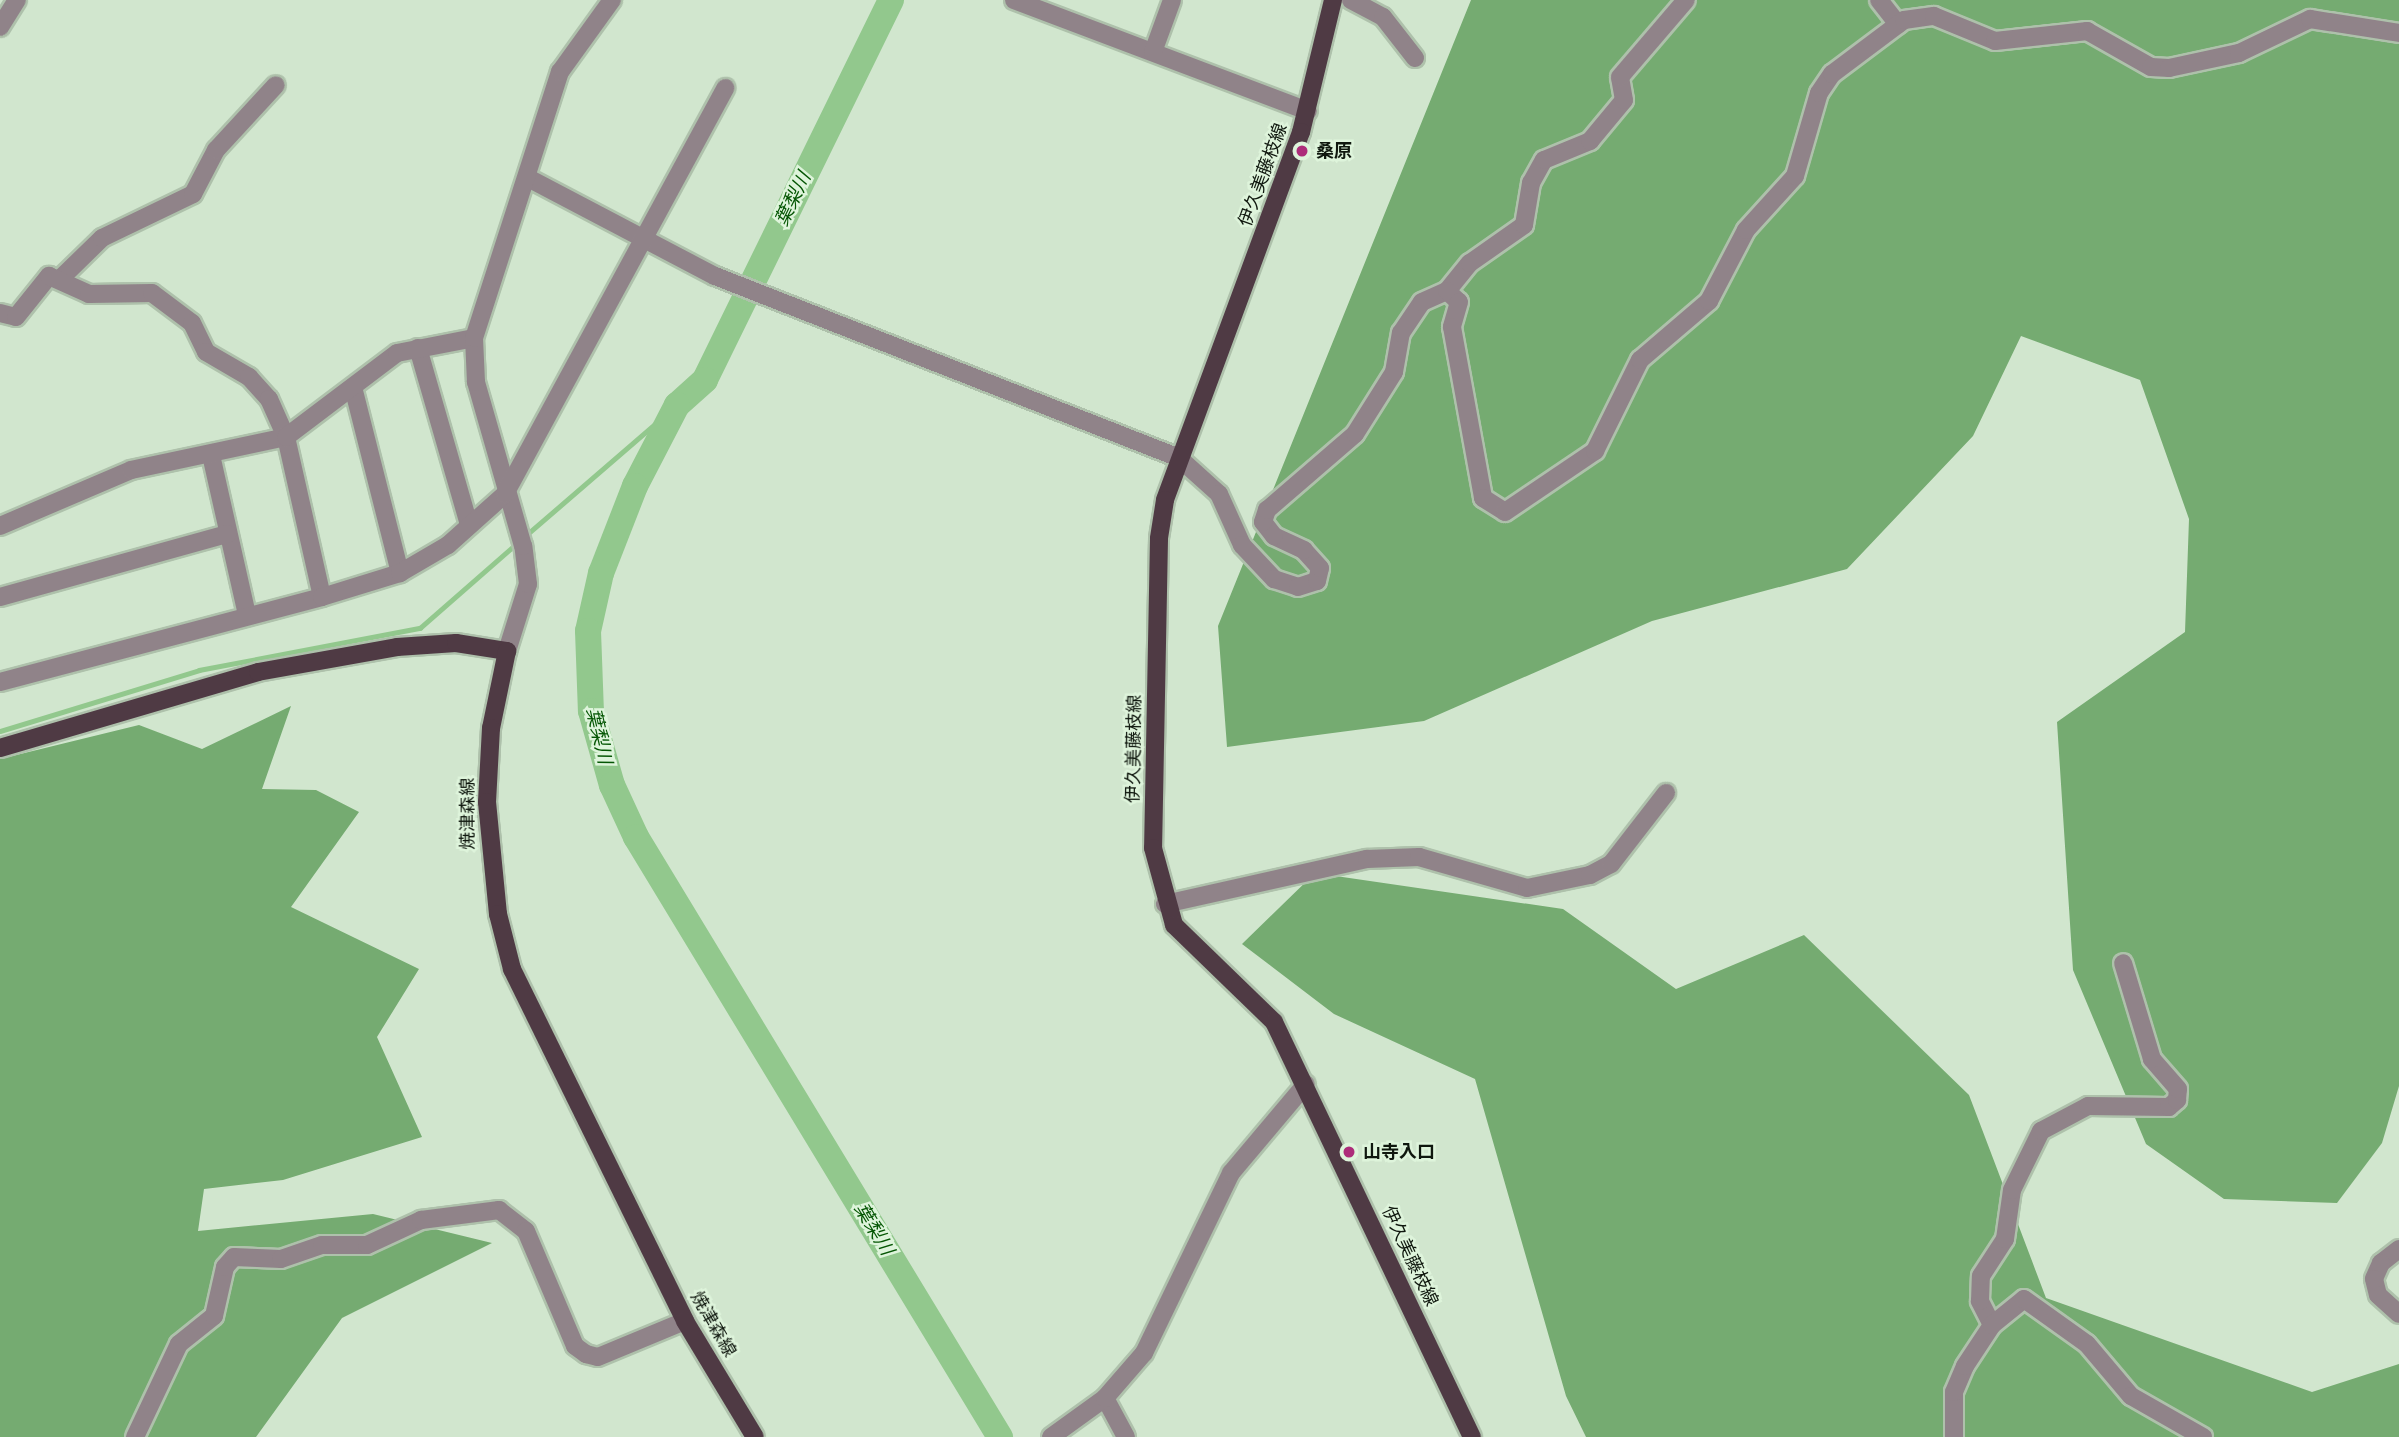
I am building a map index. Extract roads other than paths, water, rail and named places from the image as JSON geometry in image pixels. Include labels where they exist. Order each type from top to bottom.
[{"type":"main road","name":"伊久美藤枝線","points":[[1333,0],[1308,111],[1179,458],[1159,539],[1153,848],[1165,904],[1192,945],[1274,1022],[1306,1084],[1472,1437]]},
{"type":"main road","points":[[0,748],[258,672],[397,647],[456,643],[507,650]]},
{"type":"main road","name":"焼津森線","points":[[507,650],[491,728],[487,802],[489,856],[509,958],[538,1029],[685,1321],[755,1437]]},
{"type":"street","points":[[0,27],[17,0]]},
{"type":"street","points":[[507,650],[528,584],[521,538],[505,494],[476,382],[474,338],[528,178],[559,72],[612,0]]},
{"type":"street","points":[[1014,0],[1308,111]]},
{"type":"street","points":[[1153,52],[1172,0]]},
{"type":"street","points":[[528,178],[715,276],[1179,458],[1219,494],[1242,545],[1274,579],[1298,587],[1317,581],[1320,568],[1304,550],[1274,536],[1263,522],[1267,510],[1355,433],[1394,372],[1401,333],[1422,302],[1447,291],[1469,262],[1524,225],[1531,183],[1544,160],[1590,141],[1624,100],[1620,77],[1686,0]]},
{"type":"street","points":[[1879,0],[1898,24]]},
{"type":"street","points":[[1360,1],[1399,32],[1415,58]]},
{"type":"street","points":[[1447,291],[1459,302],[1452,327],[1483,498],[1506,512],[1595,452],[1640,360],[1709,301],[1746,230],[1795,176],[1819,93],[1832,74],[1898,24],[1934,16],[1995,41],[2087,31],[2151,67],[2169,68],[2239,53],[2310,19],[2399,33]]},
{"type":"street","points":[[59,280],[102,239],[193,194],[216,150],[276,85]]},
{"type":"street","points":[[0,682],[322,597],[400,573],[469,525],[505,494],[646,240],[725,88]]},
{"type":"street","points":[[0,313],[16,317],[49,276],[89,294],[152,293],[192,323],[206,352],[248,377],[269,399],[286,437],[322,597]]},
{"type":"street","points":[[0,526],[131,470],[212,455],[286,437],[354,391],[397,353],[474,338]]},
{"type":"street","points":[[418,348],[469,525]]},
{"type":"street","points":[[354,391],[400,573]]},
{"type":"street","points":[[212,455],[227,534],[247,615]]},
{"type":"street","points":[[0,597],[227,534]]},
{"type":"street","points":[[1165,904],[1367,859],[1419,857],[1527,888],[1590,876],[1611,864],[1666,793]]},
{"type":"street","points":[[1992,1325],[1980,1301],[1981,1276],[2005,1239],[2012,1190],[2041,1131],[2088,1106],[2169,1107],[2177,1101],[2178,1089],[2151,1059],[2123,962]]},
{"type":"street","points":[[1051,1437],[1105,1398],[1144,1353],[1231,1173],[1306,1084]]},
{"type":"street","points":[[135,1437],[179,1345],[214,1316],[225,1267],[234,1257],[281,1259],[322,1245],[367,1245],[421,1220],[499,1210],[526,1231],[575,1346],[586,1354],[598,1357],[685,1321]]},
{"type":"street","points":[[2399,1249],[2381,1263],[2374,1279],[2378,1295],[2399,1314]]},
{"type":"street","points":[[1954,1437],[1954,1392],[1992,1325],[2014,1301],[2024,1300],[2087,1344],[2131,1396],[2203,1437]]},
{"type":"street","points":[[1105,1398],[1126,1437]]},
{"type":"waterway","name":"葉梨川","points":[[891,0],[705,380],[677,405],[635,486],[601,573],[588,631],[591,711],[612,785],[636,837],[1000,1437]]},
{"type":"waterway","points":[[524,537],[677,405]]},
{"type":"waterway","points":[[0,731],[199,670],[420,628],[517,543]]},
{"type":"place","name":"桑原","points":[[1302,151]]},
{"type":"place","name":"山寺入口","points":[[1349,1152]]}]
